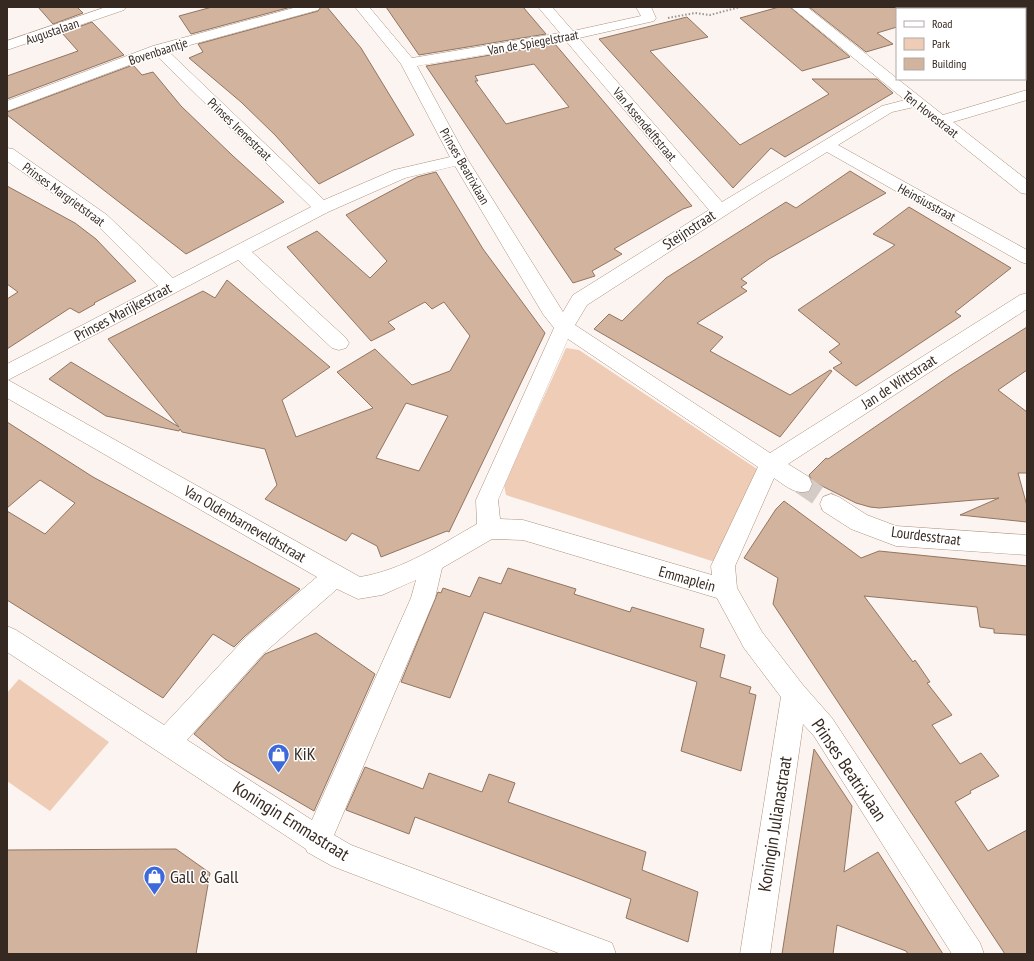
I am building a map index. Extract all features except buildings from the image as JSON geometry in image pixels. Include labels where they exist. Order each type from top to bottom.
[{"type":"street","name":"Augustalaan","points":[[7,46],[119,7]]},
{"type":"street","name":"Bovenbaantje","points":[[7,106],[158,49],[313,7]]},
{"type":"street","name":"Prinses Beatrixlaan","points":[[362,7],[408,63],[460,160],[550,310],[564,327]]},
{"type":"street","name":"Van Assendelftstraat","points":[[545,7],[720,211]]},
{"type":"street","name":"Ten Hovestraat","points":[[798,7],[1027,190]]},
{"type":"street","name":"Van de Spiegelstraat","points":[[408,63],[570,36],[646,12]]},
{"type":"street","name":"Prinses Irenestraat","points":[[158,49],[322,208]]},
{"type":"street","points":[[939,121],[1027,95]]},
{"type":"street","name":"Steijnstraat","points":[[564,327],[580,300],[826,145],[887,109],[915,102]]},
{"type":"street","name":"Heinsiusstraat","points":[[826,145],[1027,258]]},
{"type":"street","name":"Prinses Margrietstraat","points":[[7,153],[101,219],[170,286]]},
{"type":"street","name":"Prinses Marijkestraat","points":[[7,373],[170,286],[322,208],[400,174],[460,160]]},
{"type":"street","points":[[239,251],[339,343]]},
{"type":"street","name":"Jan de Wittstraat","points":[[770,464],[1027,300]]},
{"type":"street","points":[[489,529],[487,500],[564,327],[801,484]]},
{"type":"street","name":"Van Oldenbarneveldtstraat","points":[[7,388],[358,588],[382,584],[432,562],[489,529]]},
{"type":"street","name":"Emmaplein","points":[[489,529],[523,530],[725,590],[723,566],[770,464]]},
{"type":"street","name":"Lourdesstraat","points":[[831,504],[859,522],[896,536],[1027,545]]},
{"type":"street","points":[[317,842],[423,598],[432,562]]},
{"type":"street","points":[[167,742],[255,645],[335,576]]},
{"type":"street","name":"Prinses Beatrixlaan","points":[[725,590],[753,640],[794,694],[823,727],[969,954]]},
{"type":"street","name":"Koningin Emmastraat","points":[[7,638],[317,842],[342,856],[601,954]]},
{"type":"street","name":"Koningin Julianastraat","points":[[755,954],[794,694]]},
{"type":"path","points":[[646,12],[664,18],[695,12],[710,15],[740,7]]},
{"type":"green space","points":[[566,348],[579,350],[757,469],[715,562],[506,495],[504,485]]},
{"type":"green space","points":[[19,679],[109,742],[50,811],[7,781],[7,693]]},
{"type":"tunnel","points":[[801,484],[831,504]]},
{"type":"place","name":"KiK","points":[[279,774]]},
{"type":"place","name":"Gall & Gall","points":[[155,896]]}]
